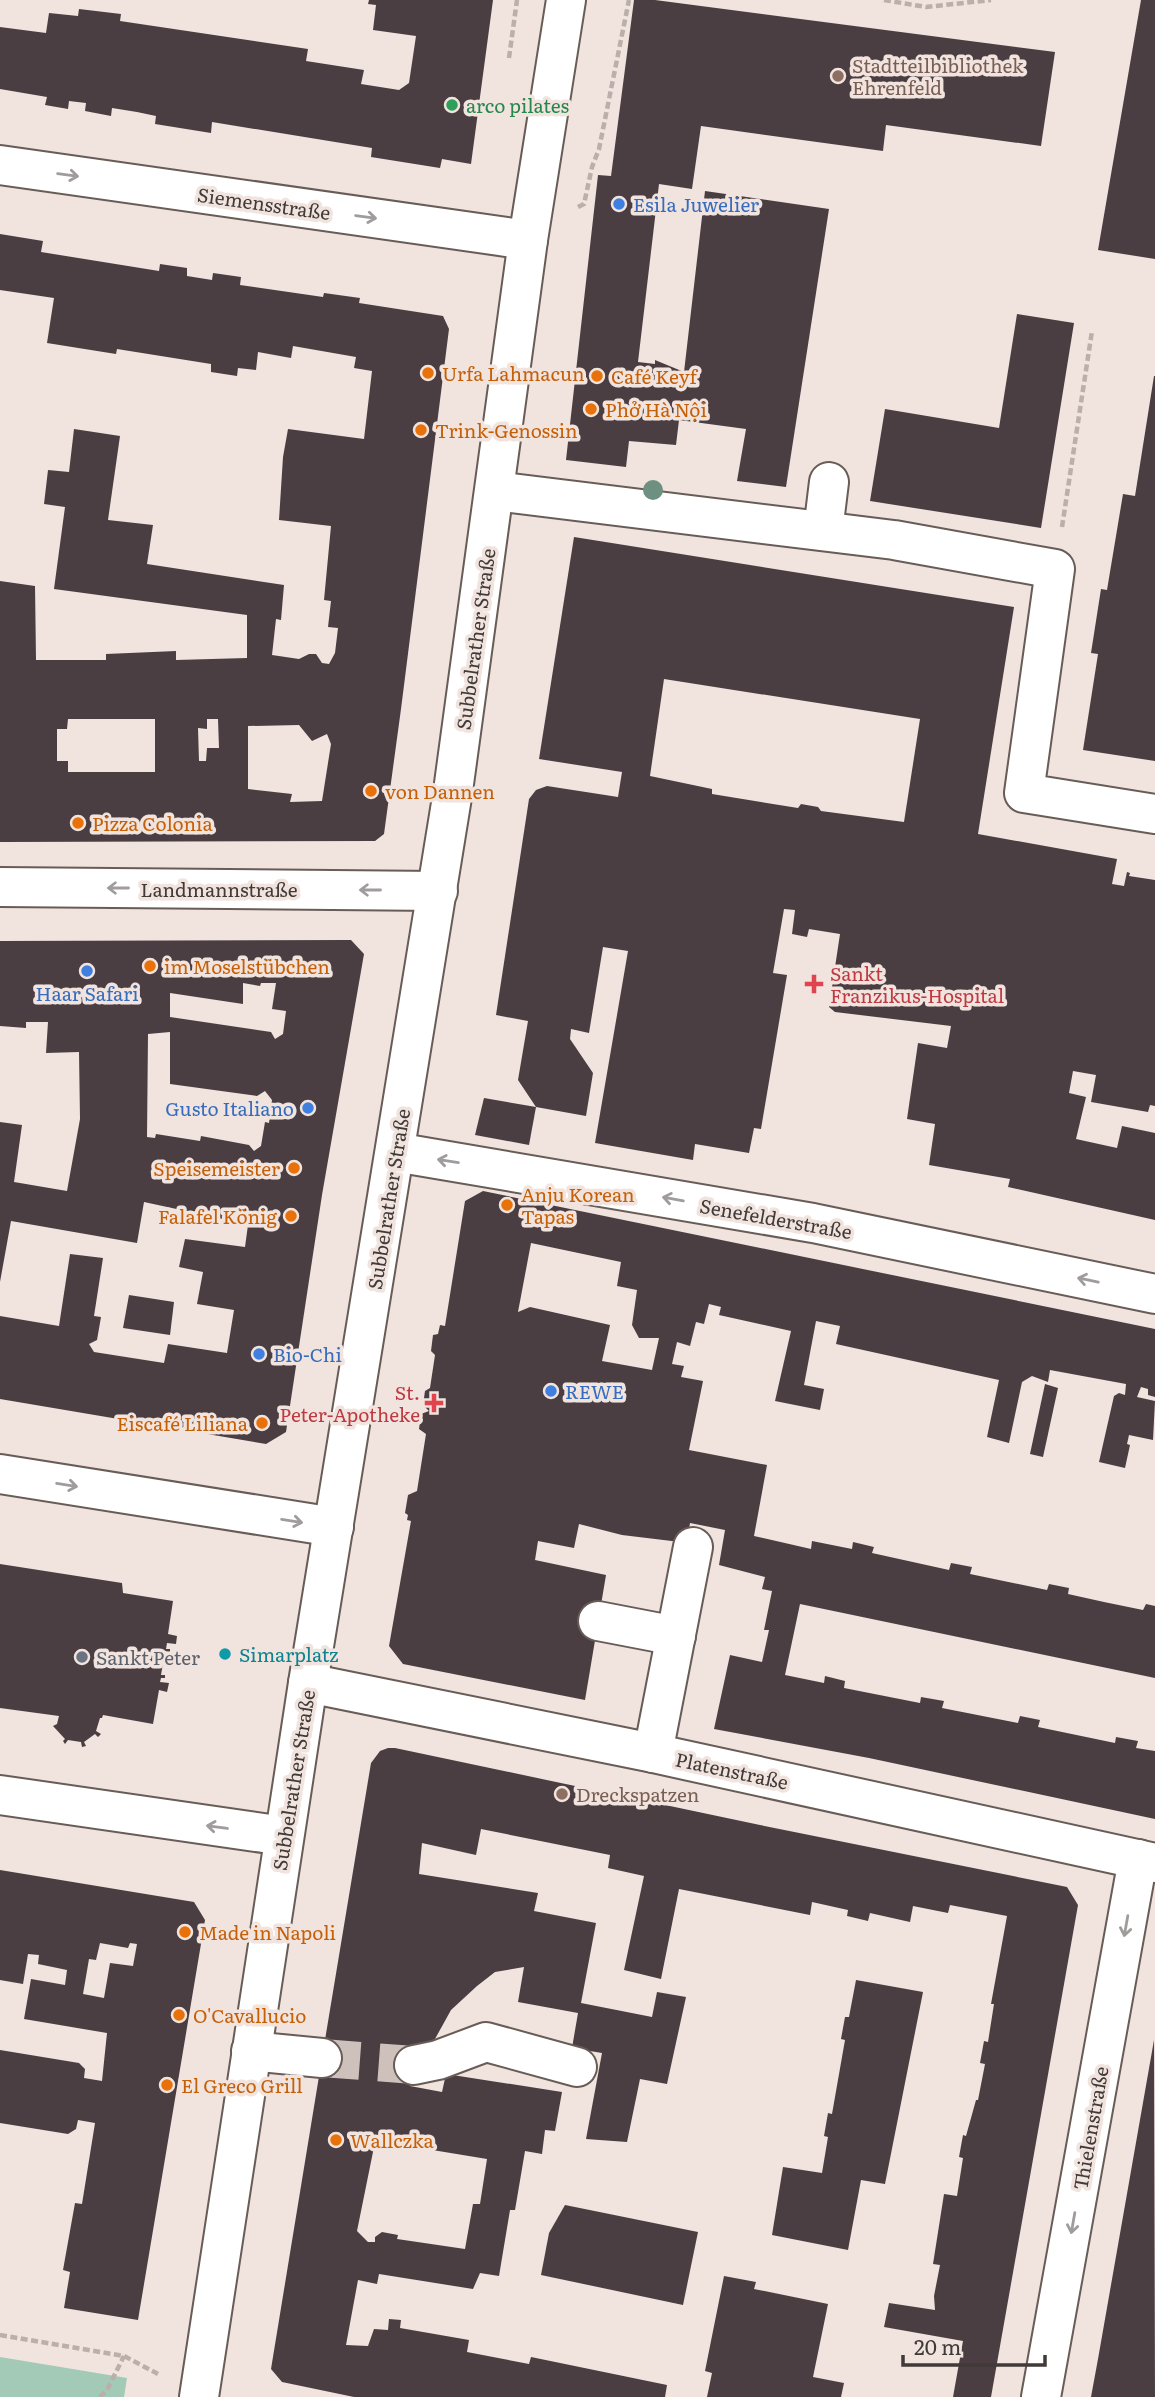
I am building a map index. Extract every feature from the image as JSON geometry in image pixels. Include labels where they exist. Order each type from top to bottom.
[{"type":"street","name":"Subbelrather Straße","points":[[201,2397],[308,1683],[462,734],[528,240],[566,0]]},
{"type":"street","name":"Siemensstraße","points":[[0,165],[528,240]]},
{"type":"street","points":[[823,531],[829,482]]},
{"type":"street","points":[[495,491],[894,540],[1055,569],[1024,793],[1155,814]]},
{"type":"street","name":"Landmannstraße","points":[[0,887],[438,891]]},
{"type":"street","name":"Senefelderstraße","points":[[395,1152],[813,1223],[1155,1294]]},
{"type":"street","points":[[0,1474],[334,1527]]},
{"type":"street","points":[[653,1753],[693,1547]]},
{"type":"street","points":[[596,1633],[674,1648]]},
{"type":"street","name":"Platenstraße","points":[[308,1683],[653,1753],[1147,1861]]},
{"type":"street","points":[[0,1795],[284,1836]]},
{"type":"street","name":"Thielenstraße","points":[[1041,2397],[1147,1861]]},
{"type":"street","points":[[414,2065],[438,2060],[486,2042],[577,2067]]},
{"type":"street","points":[[251,2051],[322,2059]]},
{"type":"path","points":[[528,240],[584,204],[599,149],[629,0]]},
{"type":"path","points":[[884,0],[926,7],[991,0]]},
{"type":"path","points":[[1055,569],[1092,331]]},
{"type":"path","points":[[0,2335],[124,2356],[201,2397]]},
{"type":"path","points":[[100,2397],[107,2390],[124,2356]]},
{"type":"green space","points":[[0,2357],[127,2378],[124,2397],[0,2397]]},
{"type":"building","points":[[369,0],[493,0],[471,164],[442,159],[440,168],[371,157],[372,148],[212,122],[211,133],[155,124],[156,116],[137,112],[112,108],[111,116],[85,111],[86,103],[69,101],[68,109],[45,105],[47,97],[0,89],[0,27],[46,33],[49,13],[78,16],[79,9],[121,14],[120,21],[308,49],[306,61],[364,70],[361,84],[399,90],[409,83],[416,36],[373,30],[376,5],[368,4]]},
{"type":"building","points":[[634,0],[655,0],[1055,52],[1041,146],[886,125],[883,151],[701,126],[692,189],[659,184],[638,362],[655,364],[655,360],[684,372],[705,191],[829,209],[786,487],[737,481],[746,429],[679,420],[676,445],[629,441],[626,467],[566,460],[598,175],[611,176]]},
{"type":"building","points":[[1141,0],[1155,0],[1155,259],[1098,250]]},
{"type":"building","points":[[0,234],[43,241],[41,252],[159,271],[160,264],[187,268],[187,276],[212,280],[213,273],[241,277],[240,285],[323,297],[324,293],[360,298],[359,303],[443,316],[449,329],[401,709],[384,834],[375,841],[0,842],[0,581],[35,586],[36,660],[106,660],[106,654],[176,651],[176,660],[247,658],[247,615],[54,589],[65,507],[44,504],[48,470],[69,472],[74,429],[120,436],[108,520],[153,525],[147,564],[284,585],[281,620],[276,619],[272,655],[299,659],[316,654],[322,663],[329,664],[335,653],[338,628],[328,627],[331,601],[324,600],[331,526],[279,520],[283,457],[288,429],[364,439],[372,371],[354,368],[356,357],[293,346],[291,358],[258,352],[256,370],[238,368],[237,376],[211,372],[211,364],[117,349],[116,354],[47,343],[54,298],[0,290]],"holes":[[[68,719],[155,719],[155,772],[68,772],[68,761],[57,761],[57,729],[67,729]],[[207,719],[218,719],[219,748],[207,748],[206,761],[199,761],[198,728],[207,729]],[[299,725],[312,741],[327,734],[331,744],[322,801],[290,802],[292,794],[248,789],[248,726]]]},
{"type":"building","points":[[1017,314],[1074,323],[1041,528],[870,501],[885,409],[999,428]]},
{"type":"building","points":[[1154,376],[1155,761],[1083,750],[1098,654],[1091,653],[1101,589],[1107,590],[1123,494],[1135,496]]},
{"type":"building","name":"Sankt Franzikus-Hospital","points":[[574,537],[1014,607],[978,834],[1117,859],[1112,884],[1124,886],[1127,872],[1130,873],[1129,876],[1155,880],[1155,1106],[1150,1105],[1148,1112],[1091,1102],[1096,1075],[1073,1071],[1069,1093],[1086,1097],[1076,1139],[1117,1148],[1122,1126],[1155,1133],[1155,1220],[1008,1187],[1010,1179],[929,1165],[935,1124],[907,1119],[918,1043],[947,1048],[951,1026],[835,1012],[829,1007],[840,934],[809,929],[807,937],[792,934],[795,910],[784,909],[773,973],[787,975],[761,1129],[754,1128],[749,1153],[695,1144],[693,1160],[595,1143],[628,951],[603,947],[589,1033],[571,1029],[570,1039],[593,1073],[586,1116],[536,1107],[518,1080],[528,1021],[496,1015],[529,799],[536,790],[547,786],[618,797],[622,772],[539,759]],"holes":[[[664,679],[920,719],[904,822],[821,811],[818,807],[801,804],[798,808],[712,794],[712,789],[650,776]]]},
{"type":"building","points":[[351,940],[364,954],[322,1195],[286,1432],[266,1444],[0,1399],[0,1316],[59,1326],[70,1254],[103,1258],[94,1316],[101,1317],[97,1340],[89,1344],[94,1352],[164,1363],[168,1344],[227,1353],[234,1310],[197,1304],[203,1272],[179,1267],[185,1239],[245,1247],[248,1225],[242,1216],[237,1222],[144,1202],[137,1243],[11,1221],[0,1282],[0,1122],[22,1125],[14,1182],[67,1191],[80,1119],[79,1052],[46,1053],[48,1022],[26,1022],[26,1028],[0,1026],[0,941]],"holes":[[[243,983],[260,986],[261,983],[276,983],[272,1009],[286,1011],[283,1034],[275,1039],[271,1032],[170,1017],[170,993],[243,1004]],[[170,1032],[170,1084],[257,1096],[265,1091],[272,1100],[269,1123],[265,1122],[261,1146],[254,1151],[249,1145],[201,1136],[200,1141],[156,1134],[155,1138],[147,1137],[148,1034]]]},
{"type":"building","points":[[484,1098],[536,1107],[529,1145],[475,1135]]},
{"type":"building","points":[[483,1191],[1155,1329],[1155,1397],[1148,1395],[1148,1389],[1141,1387],[1137,1397],[1155,1401],[1153,1440],[1129,1435],[1127,1444],[1130,1445],[1125,1468],[1099,1462],[1114,1396],[1119,1393],[1125,1395],[1126,1384],[1050,1370],[1048,1382],[1032,1376],[1022,1382],[1009,1443],[987,1437],[999,1380],[836,1344],[840,1326],[816,1321],[804,1385],[824,1389],[820,1410],[775,1401],[791,1331],[719,1315],[721,1307],[709,1304],[704,1324],[696,1322],[690,1346],[677,1342],[672,1364],[684,1366],[681,1377],[703,1381],[689,1450],[767,1465],[754,1536],[811,1549],[812,1541],[852,1549],[853,1542],[874,1547],[872,1553],[949,1570],[951,1563],[972,1567],[970,1574],[1047,1590],[1049,1584],[1069,1588],[1068,1594],[1143,1610],[1146,1604],[1155,1606],[1155,1678],[800,1604],[785,1675],[824,1683],[825,1676],[845,1681],[844,1688],[920,1703],[921,1697],[944,1701],[942,1708],[1018,1723],[1020,1716],[1040,1720],[1038,1727],[1115,1743],[1116,1737],[1138,1741],[1136,1748],[1155,1751],[1155,1819],[869,1758],[714,1729],[730,1655],[762,1662],[769,1630],[764,1630],[772,1591],[762,1589],[765,1577],[719,1565],[725,1530],[690,1523],[688,1536],[680,1542],[622,1535],[579,1524],[574,1548],[538,1541],[535,1560],[606,1575],[585,1700],[403,1664],[389,1646],[411,1521],[407,1520],[408,1515],[405,1513],[408,1495],[417,1491],[426,1434],[419,1429],[421,1414],[429,1411],[423,1405],[425,1391],[430,1388],[435,1355],[431,1351],[433,1335],[438,1334],[440,1325],[445,1326],[465,1201]],"holes":[[[531,1243],[621,1262],[617,1286],[637,1290],[632,1325],[639,1338],[659,1338],[652,1370],[602,1361],[610,1325],[530,1307],[518,1312]]]},
{"type":"building","points":[[129,1295],[174,1302],[170,1335],[123,1328]]},
{"type":"building","points":[[1045,1384],[1058,1388],[1043,1457],[1030,1454]]},
{"type":"building","name":"Sankt Peter","points":[[0,1564],[122,1583],[123,1593],[173,1601],[168,1634],[177,1636],[176,1644],[167,1643],[166,1649],[170,1649],[170,1652],[165,1651],[161,1675],[165,1675],[165,1678],[161,1678],[160,1682],[169,1683],[167,1692],[159,1690],[153,1724],[103,1715],[96,1731],[101,1734],[98,1737],[95,1734],[84,1742],[86,1746],[82,1747],[81,1742],[68,1740],[65,1744],[65,1739],[53,1726],[57,1724],[59,1716],[0,1708]]},
{"type":"building","points":[[395,1748],[1067,1887],[1078,1905],[991,2397],[953,2397],[963,2341],[884,2327],[889,2303],[935,2310],[934,2296],[940,2265],[933,2264],[944,2194],[957,2196],[963,2158],[959,2157],[963,2135],[966,2136],[978,2100],[985,2064],[980,2063],[984,2041],[988,2042],[994,2004],[991,2004],[1007,1916],[950,1905],[948,1913],[913,1906],[910,1922],[870,1913],[868,1921],[847,1916],[848,1910],[812,1902],[810,1915],[679,1889],[661,1979],[624,1970],[644,1876],[608,1868],[610,1855],[481,1829],[476,1855],[422,1843],[419,1874],[538,1893],[534,1911],[596,1923],[581,2003],[652,2017],[657,1992],[686,1997],[667,2084],[640,2079],[627,2142],[586,2139],[602,2053],[572,2048],[578,2013],[518,2002],[524,1967],[495,1972],[477,1986],[451,2010],[430,2048],[417,2047],[410,2086],[442,2092],[446,2074],[562,2092],[555,2131],[545,2130],[542,2154],[525,2151],[515,2210],[510,2210],[499,2276],[480,2273],[473,2289],[379,2274],[377,2284],[358,2280],[346,2345],[368,2346],[374,2329],[388,2330],[389,2319],[401,2320],[400,2328],[469,2340],[467,2352],[529,2364],[531,2357],[667,2385],[665,2397],[354,2397],[282,2382],[271,2369],[371,1763],[380,1751]],"holes":[[[376,2137],[399,2140],[402,2145],[487,2159],[480,2204],[473,2204],[465,2249],[397,2239],[398,2235],[382,2232],[375,2237],[375,2242],[368,2242],[357,2231]]]},
{"type":"building","points":[[0,1870],[194,1902],[205,1920],[138,2320],[64,2308],[70,2272],[63,2270],[75,2203],[82,2204],[95,2123],[78,2120],[76,2129],[68,2134],[0,2123],[0,2050],[79,2063],[85,2069],[84,2078],[102,2081],[107,2033],[24,2019],[31,1979],[65,1985],[67,1970],[38,1964],[39,1955],[28,1954],[23,1984],[0,1980]],"holes":[[[100,1943],[128,1948],[130,1943],[137,1944],[133,1966],[110,1963],[104,1998],[83,1994],[89,1959],[96,1960]]]},
{"type":"building","points":[[856,1980],[923,1992],[885,2184],[861,2180],[848,2250],[772,2235],[783,2167],[822,2173],[828,2137],[824,2136],[828,2113],[832,2114],[845,2040],[841,2039],[845,2017],[849,2017]]},
{"type":"building","points":[[1154,2040],[1155,2397],[1091,2397],[1098,2359]]},
{"type":"building","points":[[565,2205],[698,2232],[683,2305],[541,2275],[549,2233]]},
{"type":"building","points":[[724,2276],[756,2282],[754,2289],[828,2304],[813,2377],[844,2383],[841,2397],[707,2397],[712,2373],[705,2371]]},
{"type":"tunnel","points":[[322,2058],[414,2065]]},
{"type":"place","name":"Stadtteilbibliothek Ehrenfeld","points":[[838,76]]},
{"type":"place","name":"arco pilates","points":[[452,105]]},
{"type":"place","name":"Esila Juwelier","points":[[619,204]]},
{"type":"place","name":"Urfa Lahmacun","points":[[428,373]]},
{"type":"place","name":"Café Keyf","points":[[597,376]]},
{"type":"place","name":"Phở Hà Nội","points":[[591,409]]},
{"type":"place","name":"Trink-Genossin","points":[[421,430]]},
{"type":"place","name":"von Dannen","points":[[371,791]]},
{"type":"place","name":"Pizza Colonia","points":[[78,823]]},
{"type":"place","name":"im Moselstübchen","points":[[150,966]]},
{"type":"place","name":"Haar Safari","points":[[87,971]]},
{"type":"place","name":"Sankt Franzikus-Hospital","points":[[814,984]]},
{"type":"place","name":"Gusto Italiano","points":[[308,1108]]},
{"type":"place","name":"Speisemeister","points":[[294,1168]]},
{"type":"place","name":"Anju Korean Tapas","points":[[507,1205]]},
{"type":"place","name":"Falafel König","points":[[291,1216]]},
{"type":"place","name":"Bio-Chi","points":[[259,1354]]},
{"type":"place","name":"REWE","points":[[551,1391]]},
{"type":"place","name":"St. Peter-Apotheke","points":[[434,1403]]},
{"type":"place","name":"Eiscafé Liliana","points":[[262,1423]]},
{"type":"place","name":"Simarplatz","points":[[225,1654]]},
{"type":"place","name":"Sankt Peter","points":[[82,1657]]},
{"type":"place","name":"Dreckspatzen","points":[[562,1794]]},
{"type":"place","name":"Made in Napoli","points":[[185,1932]]},
{"type":"place","name":"O'Cavallucio","points":[[179,2015]]},
{"type":"place","name":"El Greco Grill","points":[[167,2085]]},
{"type":"place","name":"Wallczka","points":[[336,2140]]}]
